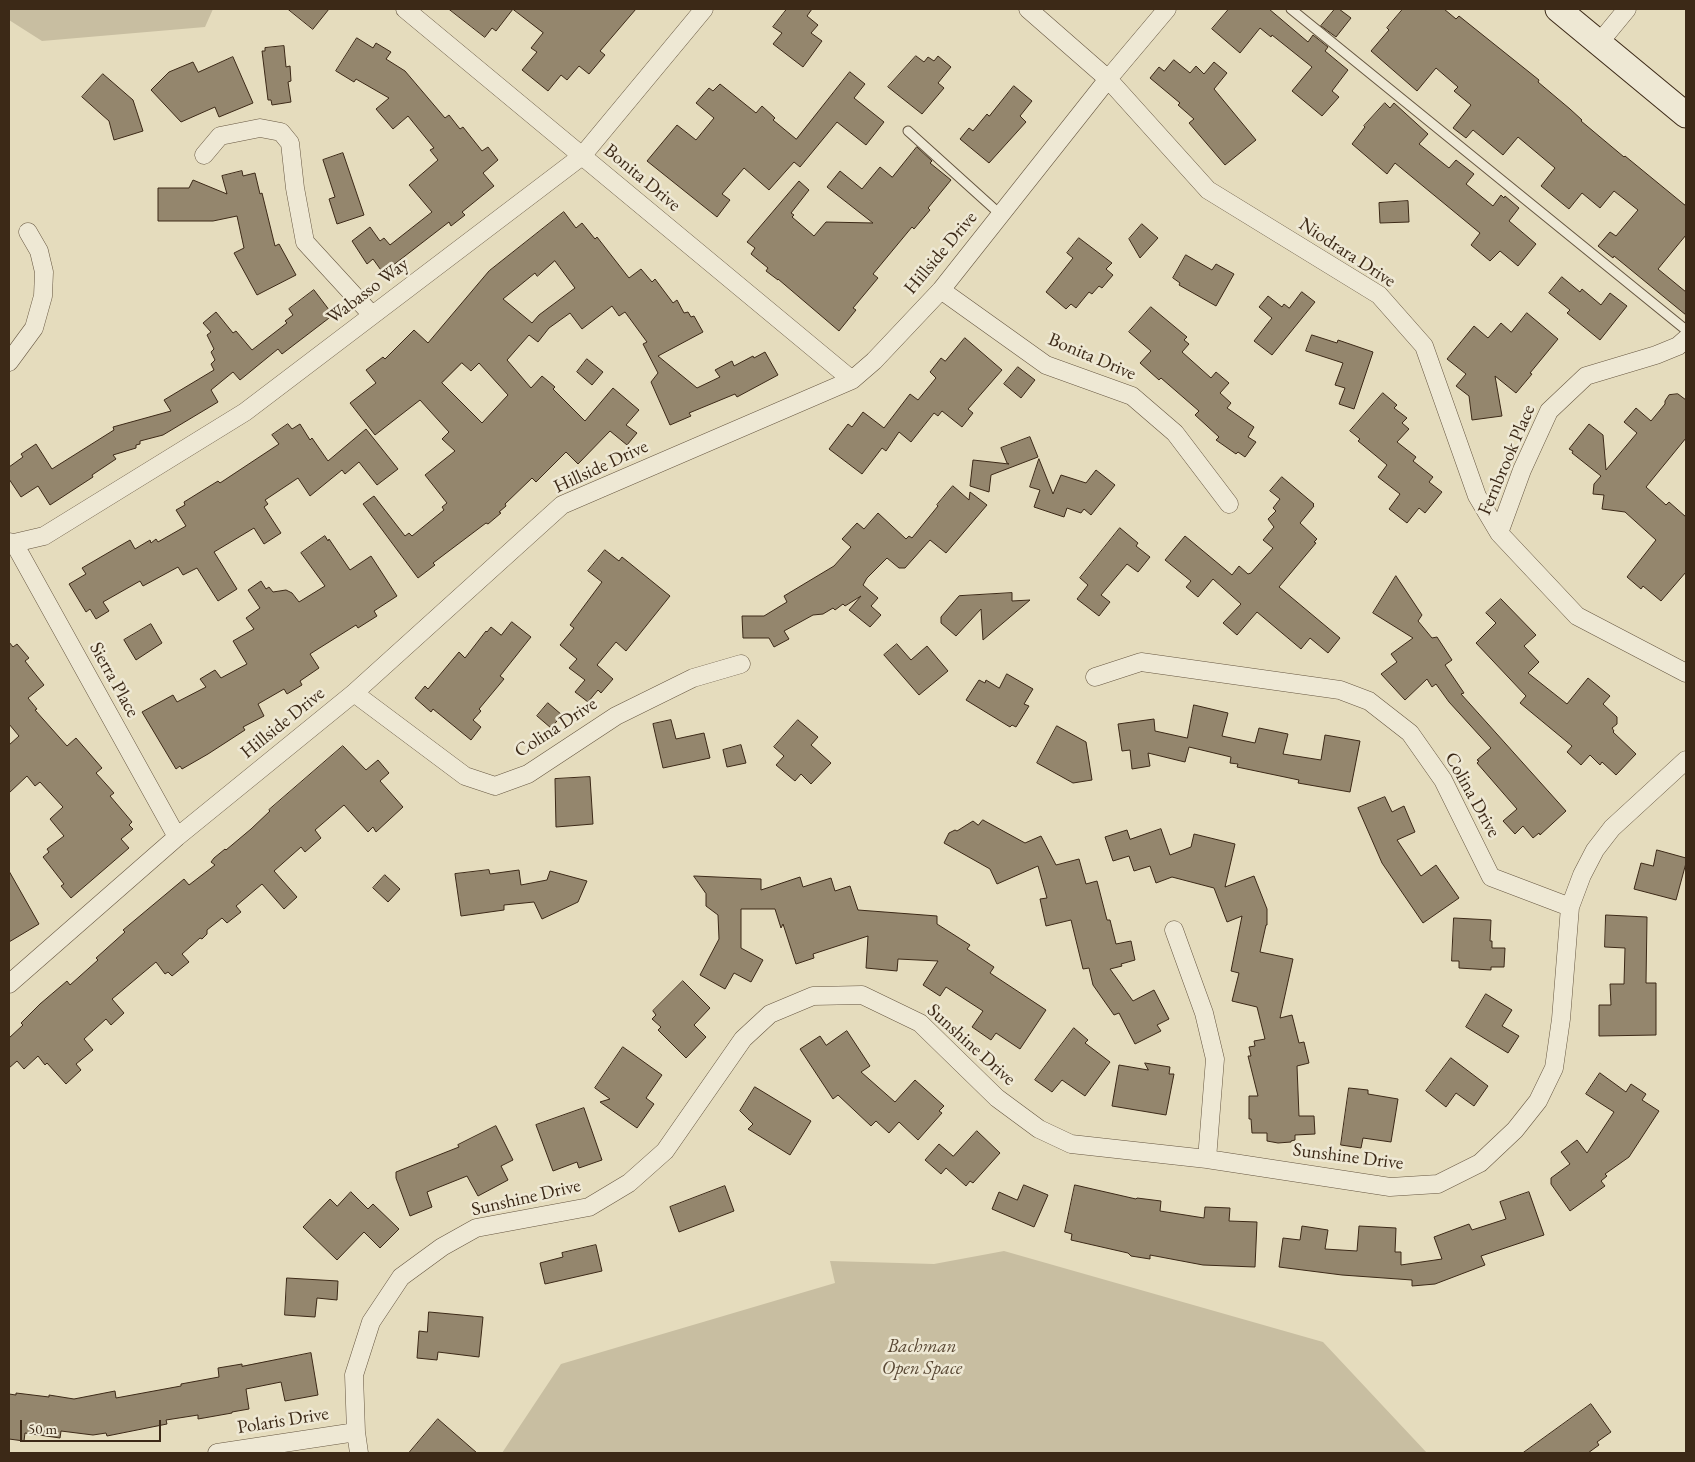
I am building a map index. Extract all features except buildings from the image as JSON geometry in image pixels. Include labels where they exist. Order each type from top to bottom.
[{"type":"main road","points":[[1558,9],[1686,115]]},
{"type":"street","name":"Bonita Drive","points":[[405,9],[852,380]]},
{"type":"street","name":"Wabasso Way","points":[[11,542],[44,536],[245,412],[582,156],[704,9]]},
{"type":"street","name":"Niodrara Drive","points":[[1028,9],[1108,79],[1208,190],[1379,295],[1424,346],[1477,496],[1499,533],[1577,616],[1686,674]]},
{"type":"street","name":"Hillside Drive","points":[[9,984],[177,837],[354,692],[562,505],[852,380],[874,361],[941,290],[1108,79],[1167,9]]},
{"type":"street","points":[[1599,42],[1627,9]]},
{"type":"street","points":[[204,155],[220,136],[260,128],[281,132],[290,143],[295,188],[305,242],[372,315]]},
{"type":"street","points":[[9,362],[34,328],[43,296],[44,272],[39,252],[28,232]]},
{"type":"street","name":"Bonita Drive","points":[[941,290],[1046,365],[1132,396],[1175,433],[1230,504]]},
{"type":"street","name":"Fernbrook Place","points":[[1499,533],[1522,470],[1549,411],[1586,376],[1656,355],[1678,346],[1686,339]]},
{"type":"street","name":"Sierra Place","points":[[11,542],[177,837]]},
{"type":"street","name":"Colina Drive","points":[[1095,677],[1141,662],[1340,690],[1369,701],[1410,733],[1443,780],[1491,877],[1570,907]]},
{"type":"street","name":"Colina Drive","points":[[354,692],[465,776],[496,786],[528,774],[616,716],[692,678],[741,664]]},
{"type":"street","points":[[1570,907],[1582,874],[1601,842],[1612,828],[1686,760]]},
{"type":"street","name":"Sunshine Drive","points":[[359,1453],[356,1432],[354,1375],[371,1322],[401,1277],[442,1247],[476,1228],[590,1207],[629,1183],[665,1151],[743,1039],[770,1014],[813,996],[862,995],[920,1023],[997,1098],[1039,1129],[1071,1144],[1207,1159],[1390,1188],[1438,1184],[1480,1163],[1515,1130],[1538,1101],[1554,1068],[1561,1019],[1570,907]]},
{"type":"street","points":[[1174,930],[1204,1013],[1215,1059],[1207,1159]]},
{"type":"street","name":"Polaris Drive","points":[[217,1453],[356,1432]]},
{"type":"lane","points":[[1291,9],[1686,330]]},
{"type":"lane","points":[[908,131],[1001,215]]},
{"type":"green space","points":[[9,9],[213,9],[205,27],[42,41],[9,20]]},
{"type":"green space","name":"Bachman Open Space","points":[[1004,1251],[1323,1342],[1427,1453],[502,1453],[561,1364],[835,1283],[830,1261],[934,1264]]}]
